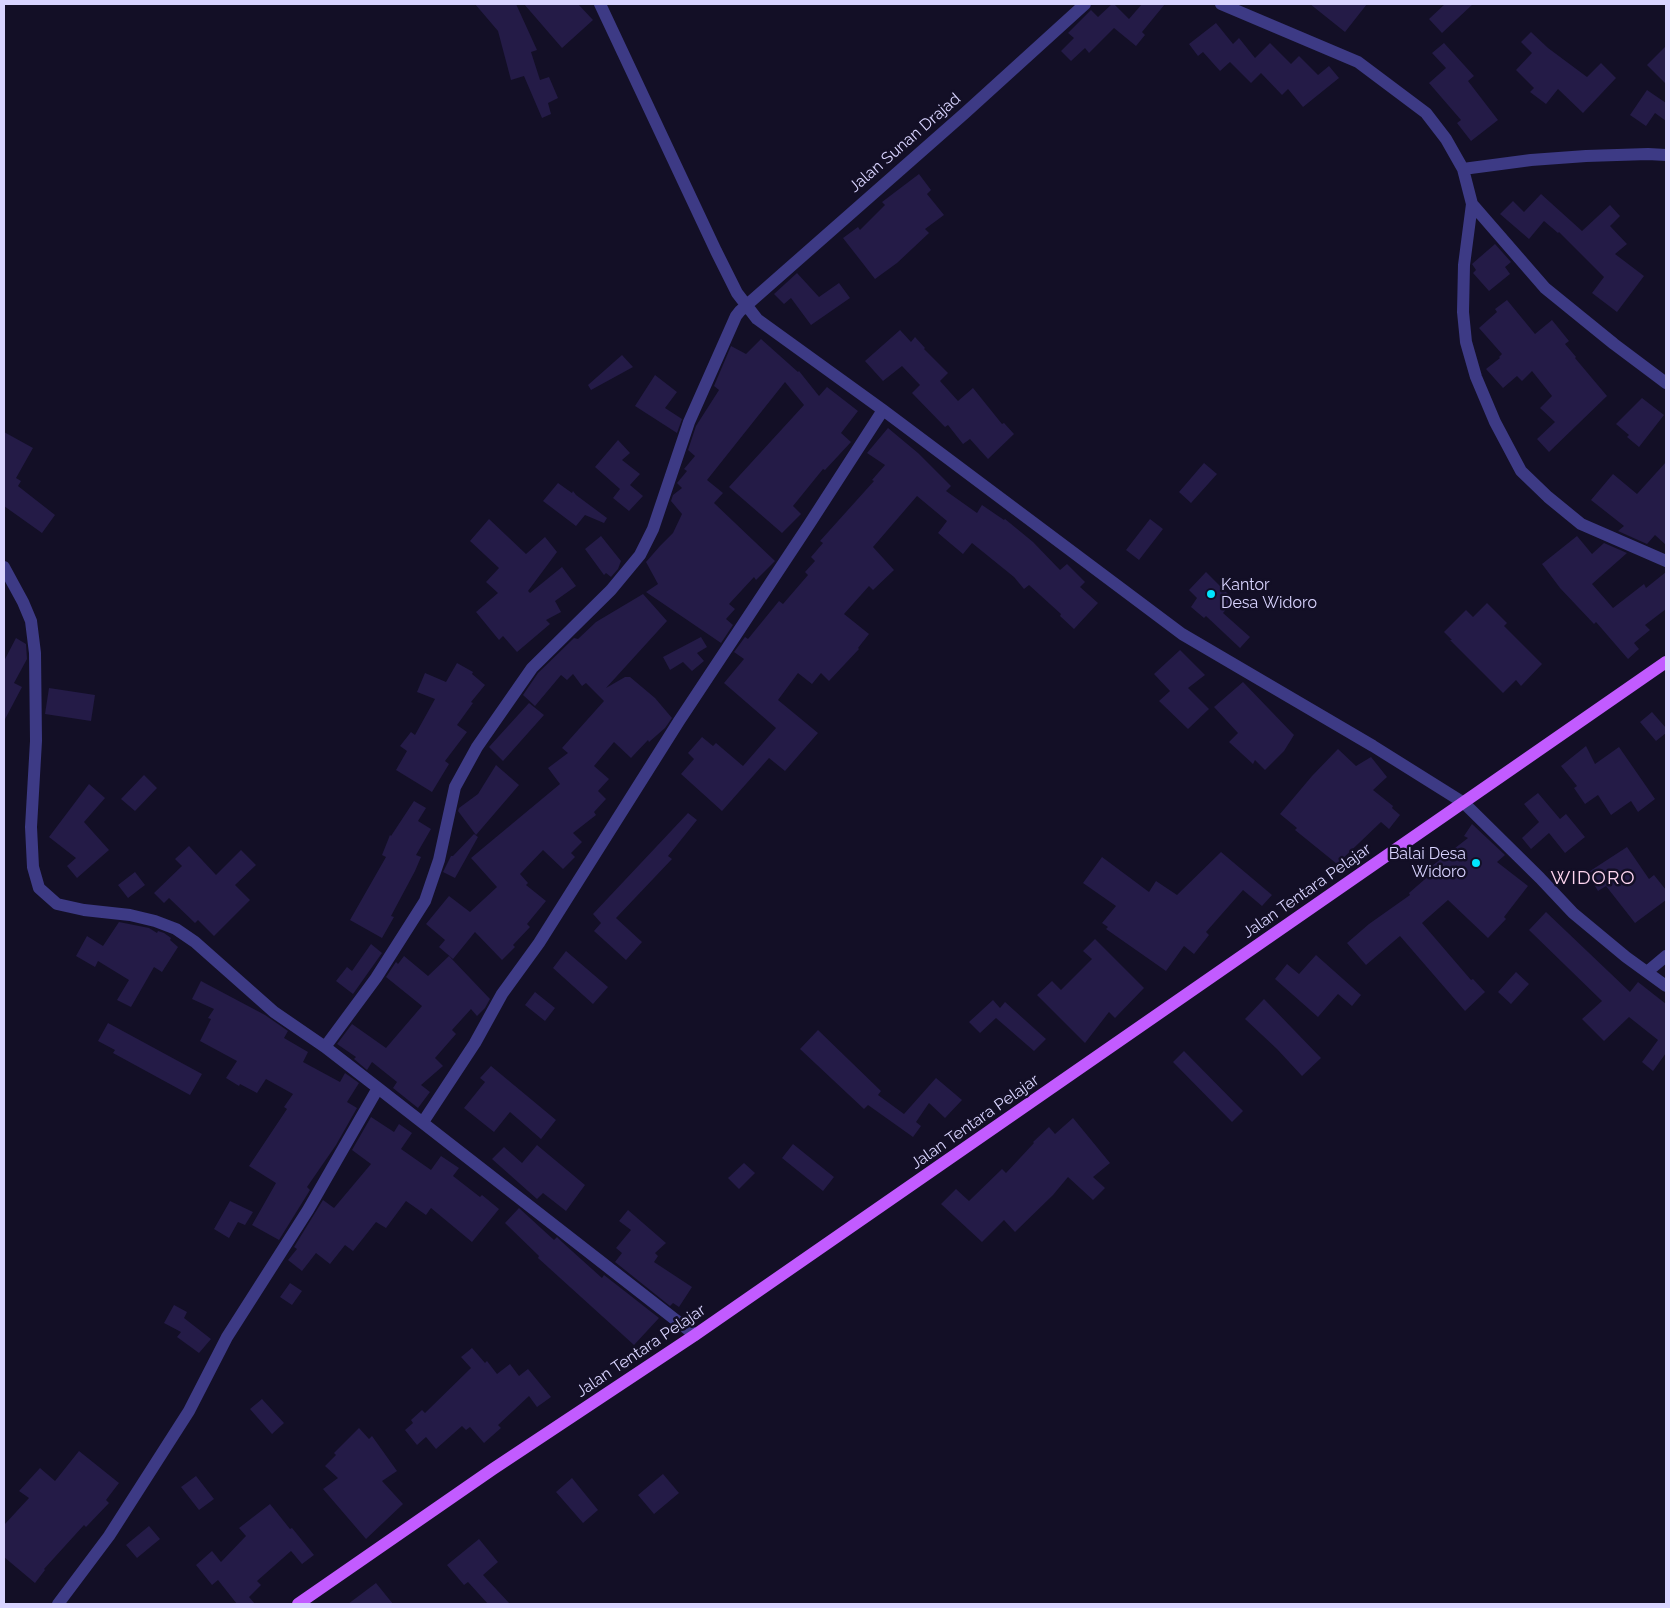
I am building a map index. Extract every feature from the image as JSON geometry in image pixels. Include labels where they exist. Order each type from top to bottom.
[{"type":"main road","name":"Jalan Tentara Pelajar","points":[[298,1604],[493,1469],[696,1336],[1666,662]]},
{"type":"street","points":[[600,4],[737,293],[758,319],[1182,634],[1373,746],[1464,803],[1573,913],[1666,986]]},
{"type":"street","name":"Jalan Sunan Drajad","points":[[325,1047],[376,978],[425,901],[439,860],[455,787],[477,747],[532,668],[610,590],[640,555],[653,529],[689,422],[736,316],[785,269],[965,113],[1085,4]]},
{"type":"street","points":[[1221,4],[1358,62],[1426,113],[1446,140],[1462,169],[1472,204],[1464,265],[1463,312],[1466,342],[1476,377],[1495,422],[1522,471],[1548,497],[1581,524],[1666,561]]},
{"type":"street","points":[[1462,169],[1577,156],[1666,155]]},
{"type":"street","points":[[1472,204],[1545,288],[1614,344],[1666,382]]},
{"type":"street","points":[[423,1122],[475,1043],[502,994],[539,943],[679,720],[810,523],[882,410]]},
{"type":"street","points":[[4,567],[31,621],[35,653],[36,741],[31,827],[33,867],[39,888],[57,904],[84,910],[130,915],[155,921],[176,929],[202,948],[274,1012],[325,1047],[423,1122],[696,1336]]},
{"type":"street","points":[[1647,972],[1666,956]]},
{"type":"street","points":[[58,1604],[109,1536],[190,1410],[226,1337],[308,1210],[378,1088]]},
{"type":"building","points":[[475,4],[516,4],[537,50],[531,52],[540,80],[549,77],[558,98],[548,103],[551,114],[542,118],[524,76],[511,80],[498,31]]},
{"type":"building","points":[[524,4],[578,4],[593,20],[562,48]]},
{"type":"building","points":[[1112,4],[1129,19],[1142,4],[1165,4],[1142,32],[1145,35],[1136,46],[1114,28],[1089,53],[1085,48],[1071,61],[1061,51],[1074,38],[1068,33],[1091,10],[1098,17]]},
{"type":"building","points":[[1310,4],[1367,4],[1345,32]]},
{"type":"building","points":[[1445,4],[1473,4],[1442,33],[1429,19]]},
{"type":"building","points":[[1216,23],[1233,44],[1239,38],[1255,58],[1270,43],[1291,64],[1299,56],[1318,75],[1329,66],[1339,78],[1303,107],[1288,89],[1282,95],[1261,73],[1251,83],[1230,62],[1220,71],[1203,52],[1198,56],[1189,44]]},
{"type":"building","points":[[1531,32],[1548,48],[1587,77],[1601,63],[1616,78],[1583,113],[1558,89],[1546,104],[1530,92],[1534,88],[1516,70],[1532,53],[1521,42]]},
{"type":"building","points":[[1444,43],[1474,76],[1468,81],[1498,120],[1471,141],[1457,123],[1461,120],[1429,83],[1446,68],[1432,53]]},
{"type":"building","points":[[1666,46],[1666,84],[1647,65]]},
{"type":"building","points":[[1647,90],[1666,103],[1666,121],[1655,113],[1646,126],[1630,115]]},
{"type":"building","points":[[919,174],[931,190],[927,194],[944,215],[925,229],[929,233],[897,263],[875,279],[843,238],[858,227],[860,230],[885,205],[882,202]]},
{"type":"building","points":[[1541,194],[1582,231],[1610,205],[1620,216],[1610,226],[1627,244],[1615,254],[1644,276],[1617,312],[1592,293],[1604,277],[1559,232],[1544,221],[1529,239],[1500,214],[1513,201],[1524,212]]},
{"type":"building","points":[[1495,244],[1511,262],[1505,267],[1510,274],[1489,291],[1473,273],[1476,270],[1472,264]]},
{"type":"building","points":[[797,273],[819,297],[839,283],[850,298],[811,325],[791,298],[784,304],[774,294]]},
{"type":"building","points":[[1507,300],[1535,334],[1552,320],[1569,341],[1565,344],[1575,358],[1607,396],[1549,452],[1537,439],[1555,422],[1540,408],[1552,396],[1532,371],[1522,381],[1517,376],[1503,388],[1486,369],[1500,358],[1502,354],[1479,328],[1497,312],[1495,309]]},
{"type":"building","points":[[900,330],[911,342],[915,337],[948,373],[940,381],[958,401],[973,388],[1002,424],[1004,423],[1014,434],[988,459],[970,439],[963,444],[948,425],[945,427],[912,393],[920,385],[902,366],[883,381],[865,361]]},
{"type":"building","points":[[761,339],[799,371],[819,396],[827,387],[858,411],[841,433],[851,442],[825,470],[823,469],[793,506],[801,514],[782,533],[729,487],[804,405],[785,382],[707,480],[723,493],[714,503],[775,561],[756,580],[754,577],[729,604],[735,609],[726,619],[733,625],[721,643],[646,592],[658,584],[646,562],[673,533],[682,514],[671,501],[673,495],[682,488],[677,483],[687,471],[684,469],[695,456],[688,450],[696,426],[719,390],[714,386],[731,346],[746,354]]},
{"type":"building","points":[[622,355],[633,367],[591,390],[588,385]]},
{"type":"building","points":[[655,375],[677,392],[665,408],[682,419],[677,433],[635,406]]},
{"type":"building","points":[[1642,398],[1664,415],[1639,447],[1616,424]]},
{"type":"building","points":[[888,428],[918,453],[951,486],[946,491],[977,513],[982,505],[1005,519],[1033,542],[1060,570],[1067,564],[1085,582],[1080,587],[1098,603],[1074,629],[1060,616],[1061,614],[1029,585],[1024,589],[1014,577],[972,543],[963,554],[938,533],[947,521],[917,496],[873,547],[894,570],[873,590],[869,586],[844,614],[869,634],[859,649],[829,681],[821,673],[812,684],[798,673],[778,700],[818,733],[785,771],[769,758],[722,811],[681,774],[694,759],[688,753],[702,737],[713,746],[716,743],[743,766],[776,728],[724,683],[744,659],[734,652],[745,637],[748,639],[779,601],[783,604],[808,575],[805,572],[815,561],[811,557],[823,543],[820,541],[874,481],[872,480],[885,465],[867,453]]},
{"type":"building","points":[[4,432],[33,448],[16,478],[21,481],[18,486],[55,515],[42,533],[4,506]]},
{"type":"building","points":[[618,440],[630,453],[622,460],[640,474],[630,485],[643,496],[629,511],[613,498],[620,489],[595,467]]},
{"type":"building","points":[[1666,462],[1666,545],[1655,535],[1647,544],[1618,531],[1624,526],[1591,500],[1613,474],[1637,494]]},
{"type":"building","points":[[1204,463],[1217,474],[1191,503],[1179,492]]},
{"type":"building","points":[[558,483],[572,493],[573,491],[607,518],[604,523],[585,515],[576,526],[543,501]]},
{"type":"building","points":[[489,519],[526,554],[545,537],[557,552],[528,591],[530,593],[562,567],[576,586],[555,601],[561,612],[546,620],[550,624],[517,652],[503,636],[499,640],[476,612],[498,593],[486,582],[499,568],[470,541]]},
{"type":"building","points":[[1150,519],[1163,529],[1139,560],[1126,550]]},
{"type":"building","points":[[601,536],[621,561],[618,569],[611,577],[606,573],[604,575],[585,549]]},
{"type":"building","points":[[1577,536],[1592,554],[1604,543],[1627,553],[1592,584],[1613,608],[1644,584],[1646,588],[1666,572],[1666,609],[1645,625],[1650,630],[1634,643],[1639,649],[1628,659],[1596,622],[1594,624],[1560,588],[1542,564]]},
{"type":"building","name":"Kantor Desa Widoro","points":[[1206,572],[1234,600],[1223,613],[1250,637],[1240,648],[1206,616],[1204,618],[1191,607],[1197,598],[1189,590]]},
{"type":"building","points":[[643,594],[667,621],[606,688],[625,677],[630,677],[655,698],[672,718],[665,728],[649,742],[648,740],[631,758],[614,742],[594,766],[609,779],[598,791],[606,799],[594,812],[596,815],[573,833],[582,842],[571,853],[575,857],[563,869],[543,850],[520,874],[528,883],[526,885],[546,901],[527,924],[530,927],[513,945],[515,947],[502,960],[475,932],[453,959],[439,947],[445,940],[426,924],[449,896],[470,912],[497,887],[471,858],[560,784],[548,768],[568,753],[562,748],[604,701],[586,683],[582,686],[573,674],[567,680],[561,675],[535,706],[523,695],[538,673],[574,638],[578,639],[596,622]]},
{"type":"building","points":[[1487,603],[1507,623],[1504,626],[1542,664],[1521,686],[1516,680],[1503,693],[1444,632],[1466,610],[1473,617]]},
{"type":"building","points":[[701,637],[707,647],[697,653],[704,661],[692,671],[683,662],[670,670],[663,657]]},
{"type":"building","points":[[16,638],[26,644],[27,659],[14,683],[22,687],[4,721],[4,661]]},
{"type":"building","points":[[1180,650],[1205,675],[1188,688],[1209,709],[1188,729],[1159,701],[1170,691],[1154,674]]},
{"type":"building","points":[[457,663],[473,672],[472,674],[485,685],[471,702],[473,703],[457,725],[467,732],[445,761],[449,764],[432,792],[396,770],[407,751],[400,746],[411,732],[415,735],[435,699],[417,692],[425,673],[446,682]]},
{"type":"building","points":[[1243,682],[1294,735],[1284,751],[1265,770],[1255,760],[1253,764],[1229,742],[1238,733],[1214,707]]},
{"type":"building","points":[[49,688],[95,695],[91,721],[45,714]]},
{"type":"building","points":[[529,703],[544,715],[503,761],[489,747]]},
{"type":"building","points":[[1652,712],[1666,728],[1666,733],[1656,741],[1640,722]]},
{"type":"building","points":[[1586,746],[1595,764],[1619,747],[1655,799],[1638,812],[1631,801],[1611,815],[1598,795],[1585,804],[1574,788],[1577,786],[1561,766]]},
{"type":"building","points":[[1338,749],[1356,766],[1371,757],[1387,777],[1373,790],[1393,806],[1392,808],[1400,815],[1389,829],[1381,822],[1337,864],[1295,830],[1297,828],[1280,814]]},
{"type":"building","points":[[496,765],[519,785],[476,835],[458,811],[459,808],[478,794]]},
{"type":"building","points":[[144,775],[157,788],[135,811],[121,799]]},
{"type":"building","points":[[89,784],[105,798],[84,822],[109,850],[77,878],[67,866],[76,858],[49,837]]},
{"type":"building","points":[[1538,793],[1560,819],[1566,814],[1585,837],[1565,853],[1549,833],[1531,849],[1522,838],[1539,822],[1524,804]]},
{"type":"building","points":[[414,801],[426,808],[418,821],[431,829],[416,855],[421,857],[391,916],[394,917],[382,938],[350,920],[386,857],[382,855],[390,835]]},
{"type":"building","points":[[688,813],[697,820],[668,856],[672,859],[616,918],[642,942],[626,960],[594,931],[601,923],[593,914]]},
{"type":"building","points":[[1472,824],[1505,855],[1497,862],[1528,886],[1504,917],[1506,919],[1488,938],[1448,900],[1422,923],[1471,980],[1473,979],[1485,992],[1465,1011],[1400,936],[1366,965],[1347,943],[1369,924],[1410,895],[1409,893],[1432,873],[1428,869],[1468,838],[1464,836]]},
{"type":"building","points":[[474,834],[478,837],[455,878],[443,872],[451,856]]},
{"type":"building","points":[[189,846],[216,875],[241,850],[256,865],[235,885],[250,900],[214,936],[198,920],[195,923],[169,898],[164,903],[154,893],[182,866],[175,859]]},
{"type":"building","points":[[1627,847],[1649,879],[1654,875],[1666,890],[1666,900],[1635,923],[1606,886],[1598,891],[1587,873]]},
{"type":"building","points":[[1221,852],[1272,895],[1262,906],[1243,890],[1206,932],[1209,935],[1194,954],[1184,946],[1166,971],[1106,929],[1108,927],[1102,923],[1116,906],[1083,883],[1102,857],[1149,892],[1156,881],[1177,895]]},
{"type":"building","points":[[135,872],[145,885],[128,898],[118,885]]},
{"type":"building","points":[[1546,912],[1630,992],[1638,982],[1666,1004],[1666,1053],[1653,1071],[1642,1062],[1658,1040],[1629,1017],[1604,1041],[1582,1019],[1602,1001],[1529,930]]},
{"type":"building","points":[[119,922],[149,928],[157,933],[158,931],[164,933],[178,947],[162,972],[154,967],[131,1007],[117,1000],[129,980],[98,961],[95,967],[76,956],[87,936],[103,946]]},
{"type":"building","points":[[1095,939],[1144,988],[1115,1018],[1109,1012],[1085,1043],[1037,995],[1052,981],[1061,990],[1092,959],[1083,951]]},
{"type":"building","points":[[371,944],[382,953],[353,994],[336,981],[347,967],[352,971]]},
{"type":"building","points":[[566,951],[608,987],[593,1004],[553,968]]},
{"type":"building","points":[[1316,955],[1361,995],[1352,1006],[1338,994],[1318,1017],[1275,979],[1287,964],[1299,974]]},
{"type":"building","points":[[404,956],[428,976],[449,956],[490,999],[477,1016],[471,1009],[452,1030],[456,1034],[435,1058],[443,1066],[421,1085],[430,1092],[418,1108],[393,1088],[397,1082],[372,1062],[367,1070],[354,1059],[356,1057],[337,1044],[352,1024],[386,1048],[422,1006],[386,977],[396,962],[398,964]]},
{"type":"building","points":[[1516,972],[1529,984],[1511,1004],[1498,992]]},
{"type":"building","points":[[201,981],[265,1015],[288,1031],[284,1038],[308,1052],[303,1062],[340,1082],[345,1073],[359,1083],[347,1102],[357,1108],[336,1145],[307,1187],[310,1190],[279,1240],[252,1225],[276,1183],[249,1166],[287,1109],[284,1107],[293,1094],[266,1079],[257,1093],[240,1084],[239,1086],[226,1078],[237,1061],[200,1041],[211,1019],[208,1018],[214,1009],[192,999]]},
{"type":"building","points":[[535,992],[555,1008],[545,1021],[525,1005]]},
{"type":"building","points":[[1264,999],[1321,1058],[1302,1076],[1245,1019]]},
{"type":"building","points":[[993,1000],[1000,1008],[1005,1002],[1046,1039],[1034,1051],[996,1018],[980,1033],[969,1022]]},
{"type":"building","points":[[108,1023],[202,1074],[190,1095],[113,1053],[115,1050],[98,1041]]},
{"type":"building","points":[[818,1030],[881,1091],[878,1095],[904,1114],[936,1078],[962,1100],[945,1118],[929,1103],[916,1122],[921,1126],[913,1137],[868,1105],[864,1109],[800,1049]]},
{"type":"building","points":[[1184,1051],[1243,1111],[1232,1122],[1173,1062]]},
{"type":"building","points":[[491,1066],[556,1120],[541,1139],[510,1112],[494,1132],[464,1108],[485,1082],[480,1078]]},
{"type":"building","points":[[371,1117],[394,1132],[399,1124],[412,1133],[401,1149],[431,1170],[441,1156],[459,1168],[453,1176],[499,1209],[472,1242],[431,1208],[426,1215],[406,1201],[386,1228],[376,1222],[353,1251],[345,1245],[330,1264],[316,1253],[302,1271],[288,1260],[297,1249],[294,1247],[323,1200],[334,1208],[371,1164],[352,1150]]},
{"type":"building","points":[[1073,1118],[1110,1163],[1093,1177],[1105,1188],[1093,1200],[1068,1177],[1053,1195],[1015,1232],[1004,1220],[982,1242],[941,1204],[956,1189],[969,1201],[1002,1169],[1006,1173],[1049,1127],[1055,1134]]},
{"type":"building","points":[[793,1144],[834,1177],[823,1191],[782,1158]]},
{"type":"building","points":[[537,1145],[585,1185],[566,1211],[543,1193],[537,1199],[492,1159],[504,1147],[522,1163]]},
{"type":"building","points":[[744,1163],[755,1173],[739,1189],[728,1178]]},
{"type":"building","points":[[230,1201],[253,1212],[245,1225],[238,1222],[229,1238],[214,1229]]},
{"type":"building","points":[[519,1208],[554,1240],[557,1237],[602,1278],[604,1275],[659,1318],[634,1345],[538,1258],[539,1256],[505,1223]]},
{"type":"building","points":[[628,1210],[666,1243],[655,1253],[658,1256],[654,1262],[692,1287],[679,1307],[673,1303],[670,1306],[615,1262],[622,1253],[616,1248],[631,1230],[619,1221]]},
{"type":"building","points":[[290,1283],[302,1291],[292,1305],[280,1297]]},
{"type":"building","points":[[174,1305],[187,1312],[184,1318],[211,1339],[199,1353],[177,1337],[181,1332],[164,1323]]},
{"type":"building","points":[[472,1348],[485,1363],[487,1361],[497,1374],[510,1364],[519,1376],[528,1369],[551,1397],[537,1407],[529,1396],[498,1425],[501,1428],[484,1443],[470,1427],[466,1430],[462,1426],[436,1449],[426,1437],[417,1445],[405,1430],[413,1423],[411,1420],[422,1410],[425,1413],[471,1368],[461,1357]]},
{"type":"building","points":[[262,1399],[284,1423],[272,1434],[250,1409]]},
{"type":"building","points":[[359,1428],[369,1439],[372,1436],[397,1471],[382,1481],[403,1504],[366,1539],[323,1489],[338,1478],[325,1466],[336,1455],[334,1453]]},
{"type":"building","points":[[79,1451],[119,1483],[106,1500],[109,1503],[86,1527],[84,1525],[44,1569],[35,1583],[4,1557],[4,1525],[29,1498],[19,1491],[40,1468],[55,1481]]},
{"type":"building","points":[[663,1474],[679,1493],[654,1514],[638,1495]]},
{"type":"building","points":[[196,1476],[214,1499],[199,1510],[181,1487]]},
{"type":"building","points":[[572,1478],[598,1510],[583,1523],[556,1492]]},
{"type":"building","points":[[270,1504],[314,1555],[302,1564],[291,1551],[257,1581],[261,1585],[249,1597],[255,1604],[237,1604],[218,1580],[212,1585],[196,1565],[212,1551],[221,1562],[246,1536],[239,1528]]},
{"type":"building","points":[[149,1526],[160,1539],[137,1558],[126,1545]]},
{"type":"building","points":[[479,1539],[498,1562],[483,1575],[510,1604],[488,1604],[468,1582],[464,1585],[447,1565]]},
{"type":"building","points":[[376,1583],[393,1604],[348,1604]]},
{"type":"place","name":"Kantor Desa Widoro","points":[[1211,594]]},
{"type":"place","name":"Balai Desa Widoro","points":[[1476,863]]},
{"type":"district","name":"WIDORO","points":[[1593,878]]}]
